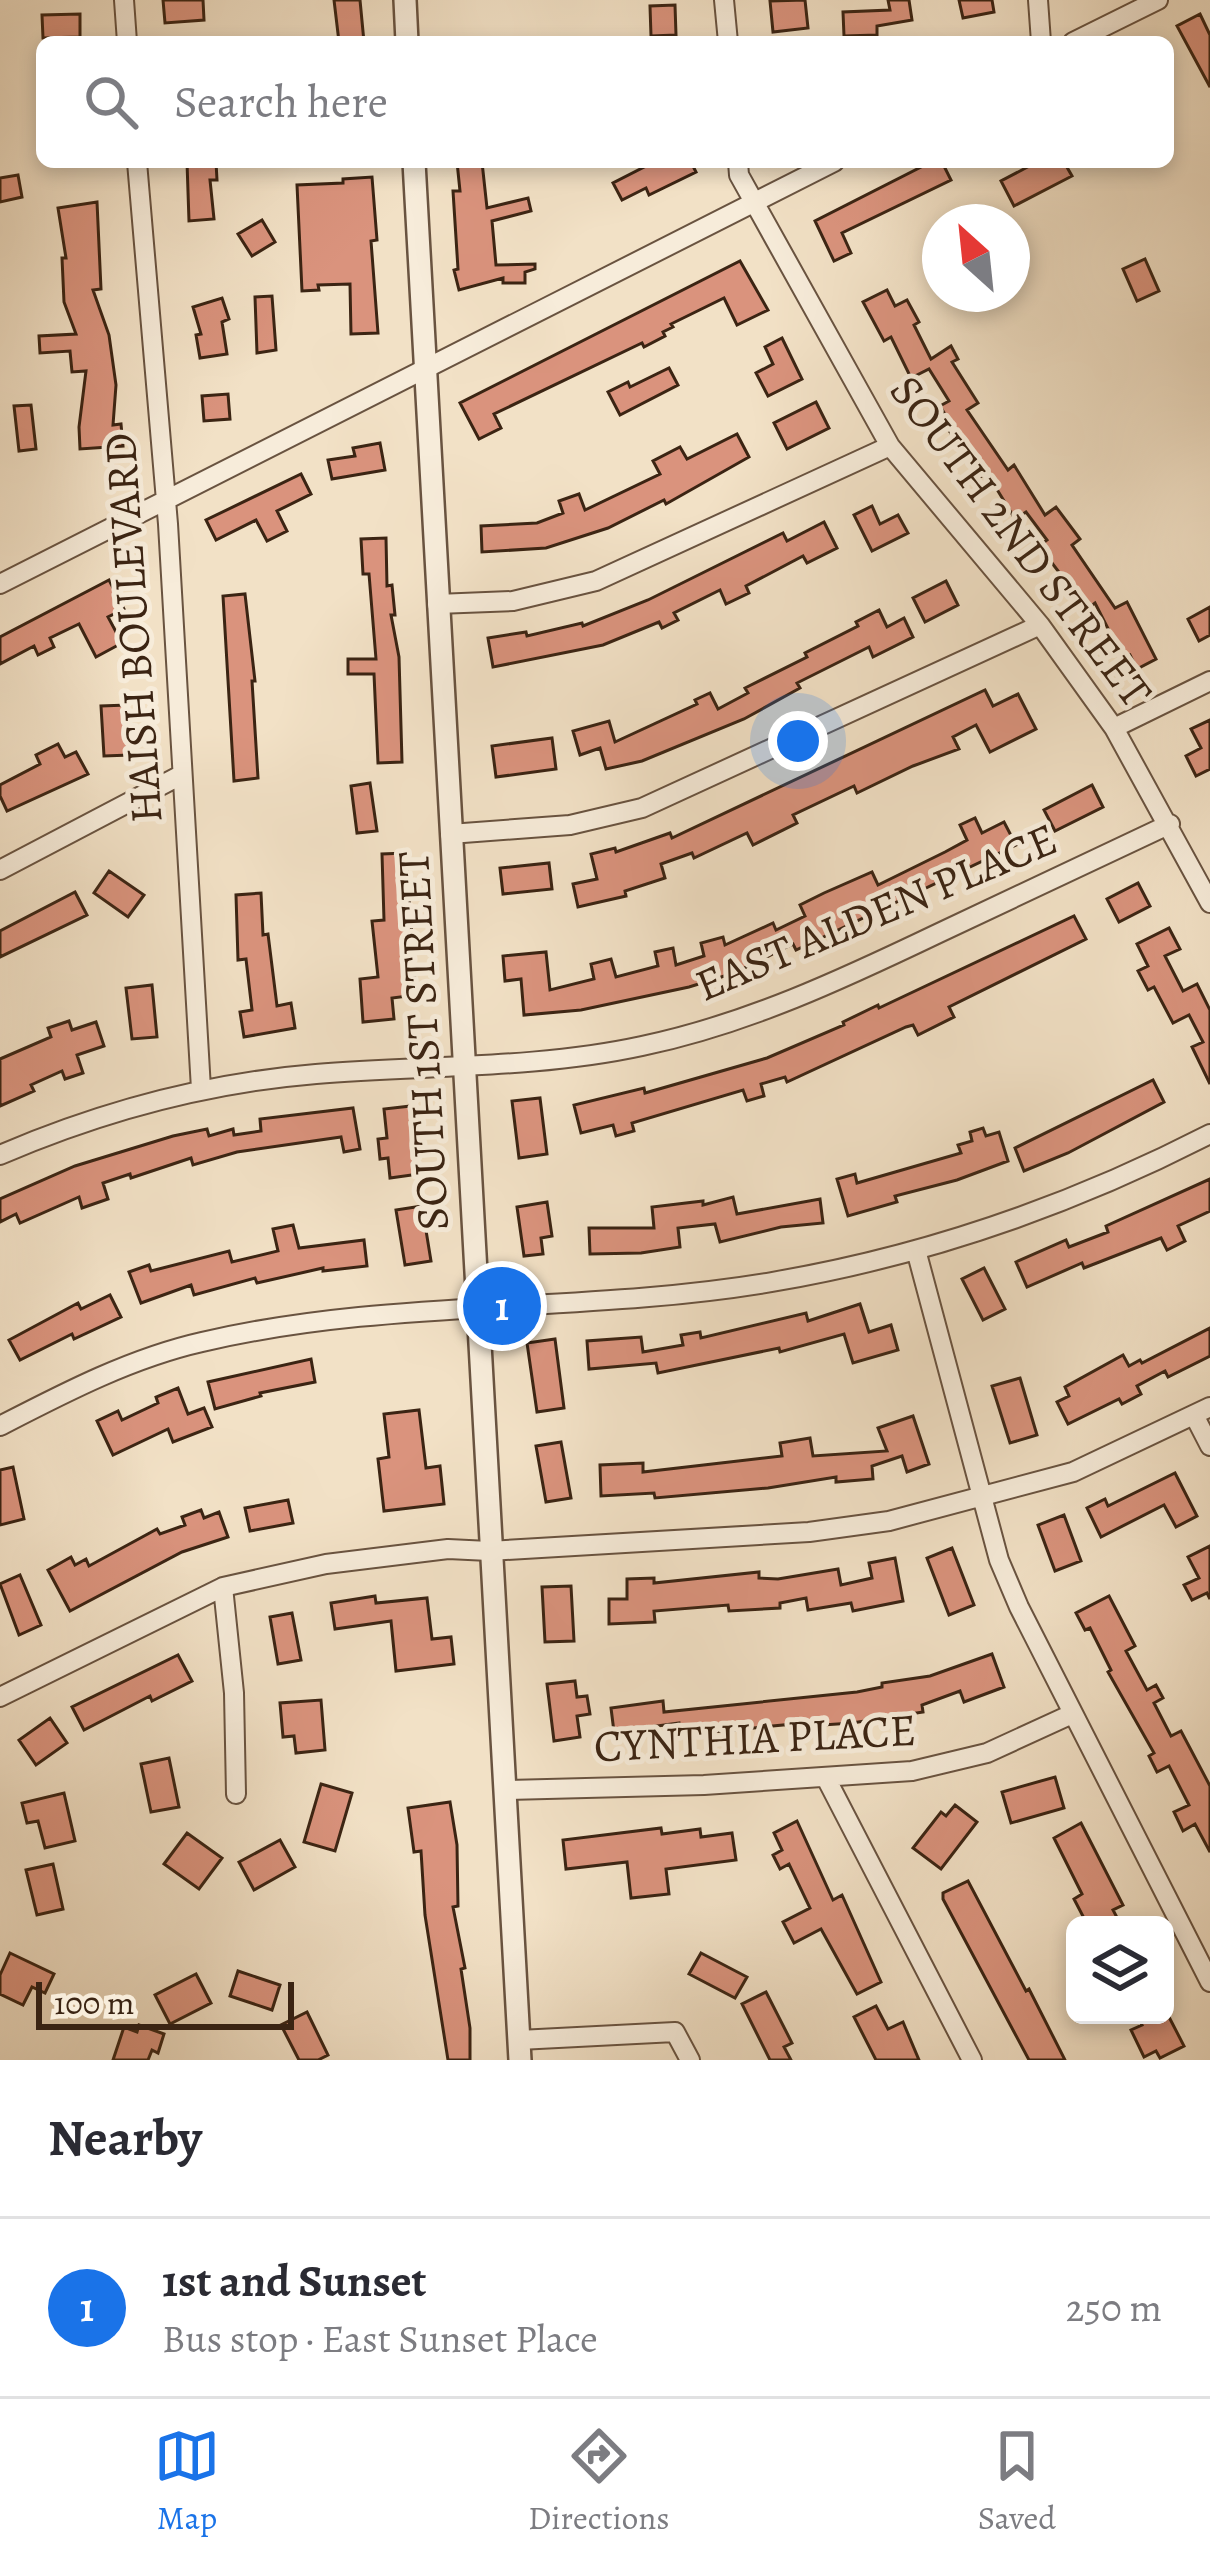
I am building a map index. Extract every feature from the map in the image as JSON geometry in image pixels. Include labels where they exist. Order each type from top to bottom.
[{"type":"street","points":[[124,0],[127,36]]},
{"type":"street","points":[[405,0],[407,36]]},
{"type":"street","points":[[724,0],[727,36]]},
{"type":"street","points":[[1038,0],[1041,36]]},
{"type":"street","points":[[1085,36],[1158,0]]},
{"type":"street","name":"HAISH BOULEVARD","points":[[137,168],[166,499],[201,1089]]},
{"type":"street","name":"SOUTH 1ST STREET","points":[[414,168],[520,2050]]},
{"type":"street","name":"SOUTH 2ND STREET","points":[[739,168],[890,446],[1040,625],[1114,728],[1210,903]]},
{"type":"street","points":[[0,584],[822,168]]},
{"type":"street","points":[[437,604],[513,602],[596,581],[890,446]]},
{"type":"street","points":[[450,834],[570,825],[642,808],[1040,625]]},
{"type":"street","points":[[1114,728],[1210,681]]},
{"type":"street","points":[[0,870],[182,775]]},
{"type":"street","name":"EAST ALDEN PLACE","points":[[0,1155],[201,1089],[315,1074],[639,1047],[746,1018],[877,963],[1170,824]]},
{"type":"street","points":[[0,1426],[101,1378],[198,1342],[316,1319],[712,1290],[788,1279],[916,1250],[1078,1196],[1210,1134]]},
{"type":"street","points":[[916,1250],[980,1500],[1018,1607],[1210,1982]]},
{"type":"street","points":[[0,1697],[223,1587],[326,1564],[448,1549],[489,1551],[809,1532],[890,1521],[1073,1472],[1202,1411],[1210,1446]]},
{"type":"street","points":[[223,1587],[234,1693],[236,1794]]},
{"type":"street","name":"CYNTHIA PLACE","points":[[505,1790],[911,1772],[969,1759],[1072,1714]]},
{"type":"street","points":[[826,1778],[972,2060]]},
{"type":"street","points":[[520,2050],[675,2032],[690,2060]]},
{"type":"building","points":[[163,0],[203,0],[204,20],[165,23]]},
{"type":"building","points":[[334,0],[360,0],[363,36],[338,36]]},
{"type":"building","points":[[805,0],[808,28],[773,32],[770,1]]},
{"type":"building","points":[[888,0],[909,0],[912,20],[877,26],[877,35],[844,36],[843,12],[890,10]]},
{"type":"building","points":[[959,0],[992,0],[994,12],[963,18]]},
{"type":"building","points":[[675,5],[676,35],[651,36],[650,6]]},
{"type":"building","points":[[80,14],[80,36],[43,36],[42,15]]},
{"type":"building","points":[[1200,14],[1210,35],[1210,87],[1177,26]]},
{"type":"building","points":[[187,168],[216,168],[217,180],[210,180],[214,219],[189,221]]},
{"type":"building","points":[[458,168],[483,168],[487,208],[528,198],[531,211],[492,221],[496,265],[535,264],[535,269],[525,272],[525,283],[503,283],[503,278],[459,290],[454,270],[458,269],[453,191],[460,191]]},
{"type":"building","points":[[642,168],[694,168],[696,172],[649,195],[646,188],[622,200],[613,183]]},
{"type":"building","points":[[919,168],[945,168],[951,180],[842,233],[851,253],[834,261],[815,221]]},
{"type":"building","points":[[1026,168],[1067,168],[1072,176],[1018,204],[1013,204],[1001,181]]},
{"type":"building","points":[[18,175],[22,197],[0,202],[0,178]]},
{"type":"building","points":[[372,177],[378,333],[351,334],[350,284],[318,285],[319,290],[302,291],[297,185]]},
{"type":"building","points":[[97,202],[101,289],[93,290],[109,335],[116,385],[113,425],[121,424],[123,446],[80,449],[86,371],[72,372],[70,351],[40,353],[39,336],[76,334],[64,302],[62,258],[66,258],[58,208]]},
{"type":"building","points":[[262,220],[275,242],[252,256],[238,234]]},
{"type":"building","points":[[1145,259],[1159,291],[1137,301],[1123,269]]},
{"type":"building","points":[[740,261],[768,310],[737,325],[724,298],[671,324],[665,336],[644,347],[642,343],[494,414],[501,428],[479,439],[460,403]]},
{"type":"building","points":[[887,290],[895,306],[907,300],[931,359],[951,346],[958,359],[952,362],[978,403],[967,410],[1008,470],[1014,465],[1045,515],[1056,507],[1080,539],[1072,545],[1115,608],[1127,602],[1156,659],[1137,669],[1130,655],[1123,658],[1095,603],[1087,609],[1039,546],[1047,540],[1026,512],[1015,519],[987,473],[980,477],[950,432],[954,429],[940,406],[949,401],[929,369],[911,378],[891,337],[884,341],[863,302]]},
{"type":"building","points":[[272,296],[276,350],[257,353],[255,297]]},
{"type":"building","points":[[222,298],[229,319],[222,322],[227,354],[200,358],[196,335],[201,334],[193,307]]},
{"type":"building","points":[[782,338],[802,379],[768,396],[756,373],[773,364],[765,347]]},
{"type":"building","points":[[669,368],[678,385],[620,415],[608,392]]},
{"type":"building","points":[[228,394],[230,419],[204,421],[202,396]]},
{"type":"building","points":[[816,402],[829,428],[787,449],[774,423]]},
{"type":"building","points":[[31,405],[36,449],[19,451],[14,406]]},
{"type":"building","points":[[737,434],[749,457],[666,504],[664,500],[608,528],[546,548],[482,552],[481,526],[537,523],[563,513],[559,501],[579,494],[585,510],[660,474],[653,461],[680,447],[687,459]]},
{"type":"building","points":[[380,443],[385,470],[332,479],[328,460],[355,456],[353,448]]},
{"type":"building","points":[[301,474],[311,494],[277,511],[287,531],[267,541],[256,520],[216,540],[206,520]]},
{"type":"building","points":[[872,506],[880,524],[898,515],[908,533],[872,551],[854,515]]},
{"type":"building","points":[[824,522],[837,548],[807,563],[803,556],[746,586],[749,593],[726,604],[720,590],[674,613],[678,620],[662,628],[659,622],[603,645],[493,667],[488,638],[583,626],[648,600],[783,533],[787,541]]},
{"type":"building","points":[[386,538],[387,586],[392,585],[395,615],[391,615],[399,657],[402,762],[378,763],[374,674],[348,674],[348,659],[376,659],[361,539]]},
{"type":"building","points":[[109,580],[124,609],[108,617],[122,643],[96,657],[79,624],[50,638],[54,647],[38,655],[34,646],[0,664],[0,637]]},
{"type":"building","points":[[946,581],[958,605],[925,622],[913,598]]},
{"type":"building","points":[[245,594],[255,681],[258,778],[234,781],[223,596]]},
{"type":"building","points":[[1210,607],[1210,635],[1199,641],[1188,619]]},
{"type":"building","points":[[879,610],[887,627],[904,618],[913,637],[873,657],[869,647],[797,683],[800,688],[744,719],[642,761],[606,769],[600,748],[580,755],[573,731],[609,721],[615,742],[697,704],[695,700],[710,693],[718,709],[748,693],[745,688],[807,657],[805,653]]},
{"type":"building","points":[[985,690],[993,706],[1018,694],[1036,729],[990,752],[976,725],[953,737],[959,749],[857,793],[854,786],[793,815],[797,823],[753,845],[747,833],[694,858],[692,853],[661,864],[665,878],[625,891],[626,896],[578,907],[573,884],[597,879],[591,854],[615,848],[616,852],[670,833],[672,838]]},
{"type":"building","points":[[127,705],[130,755],[104,756],[101,706]]},
{"type":"building","points":[[1210,720],[1210,769],[1196,776],[1186,756],[1201,748],[1191,729]]},
{"type":"building","points":[[552,738],[556,769],[496,777],[492,746]]},
{"type":"building","points":[[58,744],[65,757],[76,752],[88,774],[7,811],[0,785],[40,764],[36,755]]},
{"type":"building","points":[[370,783],[377,831],[357,833],[351,786]]},
{"type":"building","points":[[1092,785],[1103,807],[1055,831],[1044,810]]},
{"type":"building","points":[[975,818],[982,833],[1004,822],[1016,845],[796,950],[793,944],[734,973],[581,1010],[524,1015],[521,979],[505,981],[503,956],[546,952],[550,990],[594,979],[591,964],[611,959],[616,977],[658,966],[655,952],[673,948],[676,965],[704,956],[701,943],[723,937],[725,945],[773,923],[776,930],[805,916],[800,905],[824,893],[872,872],[878,885],[945,852],[967,840],[960,825]]},
{"type":"building","points":[[406,853],[416,995],[392,998],[394,1019],[363,1022],[360,979],[378,977],[372,921],[384,920],[382,854]]},
{"type":"building","points":[[549,863],[552,889],[503,894],[500,868]]},
{"type":"building","points":[[109,871],[144,895],[128,917],[94,893]]},
{"type":"building","points":[[1138,883],[1150,906],[1119,922],[1107,899]]},
{"type":"building","points":[[75,892],[87,915],[0,957],[0,931]]},
{"type":"building","points":[[261,893],[263,935],[268,934],[277,1006],[291,1003],[295,1028],[244,1037],[240,1012],[252,1010],[246,959],[238,960],[236,895]]},
{"type":"building","points":[[1074,916],[1086,939],[949,1007],[954,1017],[918,1035],[913,1025],[906,1027],[787,1082],[785,1077],[761,1084],[764,1096],[747,1101],[743,1090],[632,1123],[634,1131],[616,1136],[613,1125],[581,1133],[574,1105],[644,1088],[645,1093],[767,1058]]},
{"type":"building","points":[[1169,928],[1180,949],[1165,956],[1183,991],[1197,984],[1210,1010],[1210,1084],[1192,1047],[1203,1042],[1189,1015],[1173,1023],[1154,987],[1148,990],[1138,971],[1148,966],[1137,944]]},
{"type":"building","points":[[152,985],[157,1037],[132,1039],[126,988]]},
{"type":"building","points":[[69,1021],[72,1030],[96,1022],[104,1046],[77,1055],[83,1073],[65,1079],[62,1071],[31,1085],[34,1091],[0,1106],[0,1059],[51,1037],[48,1028]]},
{"type":"building","points":[[1153,1080],[1164,1102],[1024,1171],[1015,1148]]},
{"type":"building","points":[[540,1098],[547,1154],[519,1158],[512,1101]]},
{"type":"building","points":[[411,1106],[419,1174],[390,1178],[388,1158],[380,1159],[378,1139],[387,1138],[384,1109]]},
{"type":"building","points":[[353,1108],[360,1149],[344,1152],[341,1137],[237,1152],[193,1165],[191,1158],[103,1183],[108,1199],[82,1208],[79,1197],[20,1223],[16,1214],[0,1222],[0,1199],[75,1166],[173,1136],[207,1129],[209,1136],[233,1129],[234,1135],[261,1131],[260,1119]]},
{"type":"building","points":[[983,1128],[986,1136],[999,1132],[1008,1161],[895,1196],[897,1202],[848,1216],[837,1179],[855,1174],[857,1183],[961,1153],[958,1145],[972,1141],[970,1132]]},
{"type":"building","points":[[1210,1179],[1210,1211],[1178,1226],[1185,1241],[1167,1250],[1161,1238],[1084,1268],[1082,1263],[1027,1287],[1016,1262],[1066,1240],[1069,1247],[1108,1232],[1106,1226]]},
{"type":"building","points":[[733,1197],[737,1214],[820,1199],[823,1223],[781,1227],[720,1242],[715,1224],[678,1228],[680,1247],[590,1254],[589,1228],[654,1228],[652,1207],[703,1201],[703,1205]]},
{"type":"building","points":[[547,1202],[552,1236],[541,1238],[543,1254],[524,1256],[517,1207]]},
{"type":"building","points":[[422,1206],[431,1261],[405,1265],[396,1210]]},
{"type":"building","points":[[293,1225],[299,1248],[364,1240],[367,1266],[323,1268],[257,1283],[255,1278],[194,1295],[191,1285],[141,1303],[129,1272],[229,1251],[232,1262],[278,1251],[273,1229]]},
{"type":"building","points":[[984,1268],[1005,1309],[983,1320],[962,1279]]},
{"type":"building","points":[[110,1295],[121,1317],[20,1360],[9,1340],[78,1303],[81,1309]]},
{"type":"building","points":[[860,1304],[869,1332],[891,1325],[898,1350],[853,1363],[844,1334],[780,1352],[779,1348],[658,1373],[656,1363],[589,1369],[587,1341],[641,1337],[643,1352],[683,1345],[681,1335],[700,1332],[701,1338],[806,1313],[808,1321]]},
{"type":"building","points":[[1210,1328],[1210,1356],[1168,1377],[1165,1371],[1137,1386],[1141,1394],[1122,1404],[1119,1399],[1068,1424],[1057,1402],[1069,1396],[1065,1387],[1123,1355],[1129,1366],[1142,1363]]},
{"type":"building","points":[[555,1339],[564,1408],[537,1412],[527,1343]]},
{"type":"building","points":[[311,1359],[315,1382],[260,1393],[215,1409],[208,1382]]},
{"type":"building","points":[[1020,1378],[1037,1435],[1010,1443],[992,1386]]},
{"type":"building","points":[[178,1388],[188,1414],[204,1408],[212,1427],[173,1442],[168,1429],[113,1455],[97,1421],[118,1411],[122,1420]]},
{"type":"building","points":[[419,1410],[426,1468],[440,1466],[444,1504],[384,1511],[378,1459],[389,1457],[384,1414]]},
{"type":"building","points":[[913,1416],[929,1464],[907,1472],[902,1456],[872,1466],[873,1479],[836,1482],[836,1477],[655,1498],[654,1493],[601,1496],[600,1465],[643,1463],[643,1472],[782,1456],[780,1443],[810,1438],[813,1456],[887,1451],[878,1428]]},
{"type":"building","points":[[561,1442],[571,1498],[546,1502],[536,1446]]},
{"type":"building","points":[[13,1467],[24,1519],[0,1525],[0,1470]]},
{"type":"building","points":[[1175,1473],[1197,1516],[1176,1527],[1164,1505],[1101,1537],[1087,1508],[1105,1499],[1108,1506]]},
{"type":"building","points":[[288,1500],[293,1523],[250,1531],[245,1508]]},
{"type":"building","points":[[201,1510],[204,1518],[219,1512],[228,1537],[182,1552],[70,1611],[48,1570],[71,1557],[75,1565],[86,1559],[89,1566],[157,1529],[160,1534],[185,1525],[182,1517]]},
{"type":"building","points":[[1064,1515],[1081,1561],[1055,1571],[1038,1525]]},
{"type":"building","points":[[1210,1546],[1210,1599],[1207,1593],[1192,1600],[1184,1585],[1199,1578],[1188,1557]]},
{"type":"building","points":[[952,1548],[974,1605],[949,1615],[927,1558]]},
{"type":"building","points":[[895,1558],[903,1601],[853,1611],[851,1603],[808,1610],[806,1598],[780,1603],[780,1608],[729,1611],[728,1605],[654,1611],[655,1622],[609,1624],[609,1599],[627,1599],[627,1579],[654,1578],[654,1583],[759,1572],[759,1578],[778,1579],[838,1569],[841,1585],[872,1578],[869,1563]]},
{"type":"building","points":[[20,1575],[41,1625],[19,1635],[0,1584]]},
{"type":"building","points":[[571,1586],[574,1641],[545,1642],[542,1587]]},
{"type":"building","points":[[375,1596],[376,1603],[427,1598],[432,1639],[451,1637],[454,1664],[396,1671],[391,1621],[335,1629],[331,1603]]},
{"type":"building","points":[[1109,1596],[1135,1646],[1126,1651],[1147,1690],[1156,1685],[1163,1698],[1154,1703],[1171,1736],[1181,1731],[1210,1786],[1210,1852],[1195,1824],[1183,1831],[1174,1812],[1189,1805],[1169,1766],[1157,1772],[1149,1756],[1154,1753],[1108,1672],[1090,1628],[1085,1630],[1076,1613]]},
{"type":"building","points":[[292,1613],[301,1660],[278,1664],[270,1617]]},
{"type":"building","points":[[992,1654],[1004,1687],[964,1702],[960,1691],[922,1705],[923,1712],[852,1723],[680,1735],[679,1723],[614,1732],[611,1708],[663,1701],[664,1712],[857,1692],[930,1676]]},
{"type":"building","points":[[178,1655],[192,1681],[152,1701],[150,1696],[84,1730],[72,1707]]},
{"type":"building","points":[[575,1681],[577,1697],[587,1696],[590,1714],[577,1716],[580,1737],[554,1741],[547,1684]]},
{"type":"building","points":[[321,1700],[325,1750],[296,1753],[294,1736],[283,1737],[280,1703]]},
{"type":"building","points":[[50,1718],[67,1743],[36,1765],[19,1740]]},
{"type":"building","points":[[169,1758],[179,1807],[151,1812],[141,1764]]},
{"type":"building","points":[[1055,1777],[1064,1808],[1011,1823],[1002,1792]]},
{"type":"building","points":[[321,1784],[352,1793],[335,1851],[304,1842]]},
{"type":"building","points":[[64,1793],[75,1841],[45,1848],[38,1821],[27,1823],[22,1803]]},
{"type":"building","points":[[450,1802],[457,1845],[458,1906],[453,1907],[465,1968],[461,1969],[470,2060],[448,2060],[425,1915],[421,1851],[414,1852],[408,1808]]},
{"type":"building","points":[[955,1805],[977,1822],[941,1869],[913,1848],[941,1812],[946,1816]]},
{"type":"building","points":[[797,1821],[833,1900],[842,1895],[881,1982],[857,1994],[821,1929],[794,1943],[783,1922],[810,1908],[789,1864],[780,1869],[773,1855],[782,1850],[774,1833]]},
{"type":"building","points":[[1081,1823],[1123,1905],[1113,1910],[1116,1916],[1083,1916],[1074,1899],[1082,1894],[1054,1838]]},
{"type":"building","points":[[661,1828],[662,1834],[700,1829],[701,1837],[732,1833],[736,1860],[666,1869],[669,1894],[631,1898],[627,1862],[566,1869],[563,1840]]},
{"type":"building","points":[[187,1833],[222,1858],[199,1889],[164,1864]]},
{"type":"building","points":[[280,1840],[295,1867],[254,1890],[239,1862]]},
{"type":"building","points":[[53,1864],[63,1909],[37,1915],[26,1870]]},
{"type":"building","points":[[968,1881],[1065,2060],[1029,2060],[943,1899],[943,1893]]},
{"type":"building","points":[[10,1953],[54,1974],[45,1993],[32,1987],[23,2005],[0,1994],[0,1975]]},
{"type":"building","points":[[701,1953],[747,1977],[735,1998],[689,1974]]},
{"type":"building","points":[[238,1971],[280,1985],[272,2010],[230,1996]]},
{"type":"building","points":[[196,1974],[211,2003],[170,2024],[155,1995]]},
{"type":"building","points":[[766,1992],[792,2043],[784,2047],[791,2060],[770,2060],[742,2004]]},
{"type":"building","points":[[876,2006],[888,2029],[903,2022],[919,2060],[876,2060],[854,2017]]},
{"type":"building","points":[[307,2012],[328,2055],[318,2060],[299,2060],[281,2025]]},
{"type":"building","points":[[1173,2024],[1184,2046],[1160,2058],[1156,2051],[1144,2057],[1131,2030]]},
{"type":"building","points":[[139,2025],[164,2034],[158,2053],[152,2050],[148,2060],[113,2060],[124,2027],[137,2032]]},
{"type":"place","name":"1st and Sunset","points":[[502,1306]]}]
